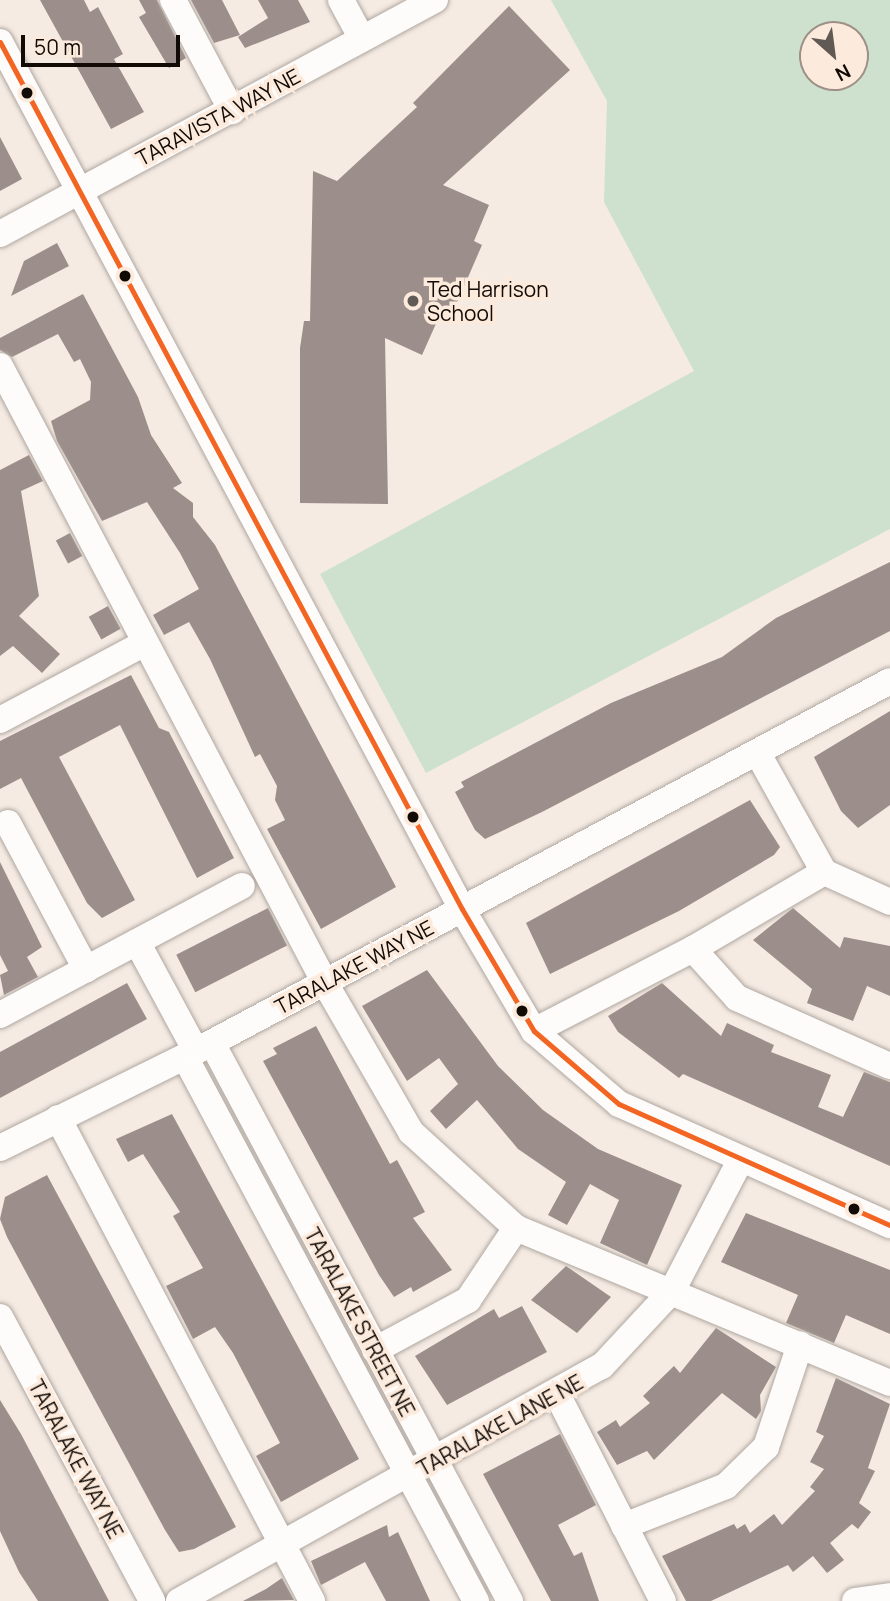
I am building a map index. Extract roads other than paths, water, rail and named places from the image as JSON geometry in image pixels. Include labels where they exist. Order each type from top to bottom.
[{"type":"street","points":[[173,0],[232,111]]},
{"type":"street","points":[[341,0],[362,39]]},
{"type":"street","name":"TARAVISTA WAY NE","points":[[0,234],[435,0]]},
{"type":"street","points":[[0,42],[462,909],[534,1031],[619,1104],[740,1163],[890,1225]]},
{"type":"street","points":[[0,366],[325,983],[411,1132],[516,1228],[890,1383]]},
{"type":"street","points":[[0,720],[145,643]]},
{"type":"street","name":"TARALAKE WAY NE","points":[[0,1148],[198,1050],[889,683]]},
{"type":"street","points":[[757,752],[824,872],[890,902]]},
{"type":"street","points":[[8,823],[86,969]]},
{"type":"street","points":[[534,1031],[693,949],[824,872]]},
{"type":"street","points":[[0,1015],[242,886]]},
{"type":"street","points":[[136,943],[198,1050]]},
{"type":"street","points":[[693,949],[737,998],[890,1066]]},
{"type":"street","name":"TARALAKE STREET NE","points":[[198,1050],[375,1350],[510,1601]]},
{"type":"street","name":"TARALAKE STREET NE","points":[[198,1050],[409,1475],[476,1601]]},
{"type":"street","points":[[58,1118],[312,1601]]},
{"type":"street","name":"TARALAKE LANE NE","points":[[179,1601],[558,1396],[642,1330],[672,1291],[740,1163]]},
{"type":"street","points":[[375,1350],[468,1300],[516,1228]]},
{"type":"street","name":"TARALAKE WAY NE","points":[[0,1317],[152,1601]]},
{"type":"street","points":[[624,1526],[726,1486],[766,1447],[800,1345]]},
{"type":"street","points":[[558,1396],[663,1601]]},
{"type":"street","points":[[855,1601],[890,1596]]},
{"type":"place","name":"Ted Harrison School","points":[[413,301]]}]
